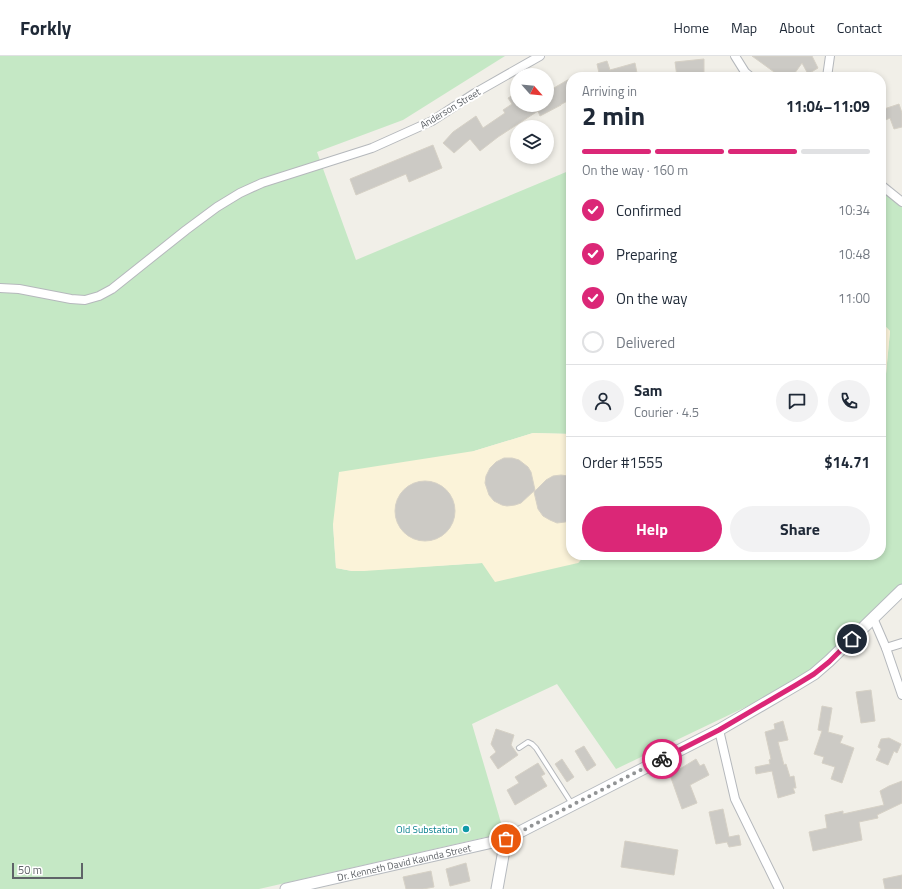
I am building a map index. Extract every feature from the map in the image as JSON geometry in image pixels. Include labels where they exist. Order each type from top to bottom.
[{"type":"street","name":"Anderson Street","points":[[0,288],[19,289],[71,299],[85,300],[99,296],[112,289],[210,212],[240,193],[262,183],[307,168],[357,154],[432,121],[475,93],[540,56]]},
{"type":"street","points":[[735,56],[745,72]]},
{"type":"street","points":[[828,72],[830,56]]},
{"type":"street","points":[[886,189],[902,202]]},
{"type":"street","name":"Dr. Kenneth David Kaunda Street","points":[[286,889],[506,839],[719,730],[814,674],[829,662],[902,590]]},
{"type":"street","points":[[873,618],[886,648],[902,695]]},
{"type":"street","points":[[886,648],[902,643]]},
{"type":"street","points":[[719,730],[735,799],[779,889]]},
{"type":"street","points":[[497,889],[506,839]]},
{"type":"lane","points":[[519,748],[528,742],[536,748],[573,805]]},
{"type":"green space","points":[[0,56],[505,56],[403,120],[317,152],[356,260],[566,172],[566,434],[533,433],[474,451],[333,524],[336,568],[352,571],[482,563],[578,563],[581,560],[886,560],[886,374],[890,331],[886,327],[886,189],[902,202],[902,590],[829,661],[754,703],[616,769],[557,684],[472,724],[504,833],[259,889],[0,889]]},
{"type":"sand","points":[[886,327],[890,331],[886,374]]},
{"type":"sand","points":[[533,433],[566,434],[566,560],[581,560],[578,563],[495,582],[482,563],[364,571],[352,571],[336,568],[333,524],[339,472],[474,451]]},
{"type":"building","points":[[752,56],[812,56],[818,68],[811,72],[807,72],[802,63],[796,72],[774,72]]},
{"type":"building","points":[[704,59],[704,72],[676,72],[675,62]]},
{"type":"building","points":[[607,61],[610,70],[635,63],[637,72],[599,72],[597,64]]},
{"type":"building","points":[[566,81],[566,102],[554,109],[554,88]]},
{"type":"building","points":[[899,104],[902,113],[902,127],[894,129],[890,118],[886,120],[886,108]]},
{"type":"building","points":[[510,105],[510,112],[536,112],[524,120],[510,120],[510,129],[480,151],[470,139],[454,153],[443,143],[453,132],[476,116],[483,128],[505,113],[503,110]]},
{"type":"building","points":[[538,112],[548,112],[540,116]]},
{"type":"building","points":[[433,145],[442,168],[409,182],[406,174],[356,195],[350,179]]},
{"type":"building","points":[[504,458],[519,460],[528,467],[531,472],[535,490],[521,503],[515,505],[507,506],[494,501],[489,495],[485,483],[486,476],[490,468],[496,462]]},
{"type":"building","points":[[553,476],[566,476],[565,522],[557,523],[550,520],[543,516],[538,509],[534,492],[546,480]]},
{"type":"building","points":[[419,481],[431,481],[442,486],[450,494],[455,505],[453,523],[442,536],[431,541],[419,541],[408,536],[400,528],[395,517],[395,505],[400,494],[408,486]]},
{"type":"building","points":[[871,690],[875,721],[861,723],[856,692]]},
{"type":"building","points":[[822,706],[832,708],[828,732],[843,736],[840,743],[854,748],[842,783],[831,779],[835,767],[822,763],[824,757],[814,754],[822,731],[818,730]]},
{"type":"building","points":[[783,721],[788,740],[778,742],[784,765],[786,764],[790,777],[794,776],[796,788],[793,788],[795,793],[778,798],[772,771],[756,774],[755,767],[770,764],[769,760],[771,759],[765,732],[775,729],[774,724]]},
{"type":"building","points":[[496,729],[514,735],[511,745],[518,755],[498,769],[490,757],[496,752],[491,744]]},
{"type":"building","points":[[889,738],[901,744],[897,753],[894,751],[888,765],[876,760],[881,749],[878,747],[881,739]]},
{"type":"building","points":[[584,746],[596,765],[587,771],[575,751]]},
{"type":"building","points":[[562,759],[574,777],[567,782],[555,764]]},
{"type":"building","points":[[696,759],[700,766],[704,764],[709,775],[690,785],[697,803],[682,809],[670,775]]},
{"type":"building","points":[[538,763],[545,774],[541,776],[547,786],[515,805],[507,790],[519,783],[515,777]]},
{"type":"building","points":[[902,781],[902,803],[877,815],[878,818],[859,822],[862,840],[813,851],[809,832],[827,828],[825,815],[843,811],[843,814],[884,805],[880,791]]},
{"type":"building","points":[[723,809],[729,837],[739,835],[741,845],[729,847],[727,842],[716,844],[709,812]]},
{"type":"building","points":[[625,841],[678,850],[674,875],[621,867]]},
{"type":"building","points":[[466,863],[470,881],[450,886],[446,869]]},
{"type":"building","points":[[431,871],[434,887],[423,889],[406,889],[403,877]]},
{"type":"building","points":[[902,875],[902,889],[885,889],[883,879]]},
{"type":"way so far","points":[[506,839],[662,759]]},
{"type":"place","name":"Old Substation","points":[[466,829]]},
{"type":"route","points":[[662,759],[719,730],[814,674],[829,662],[852,639]]}]
